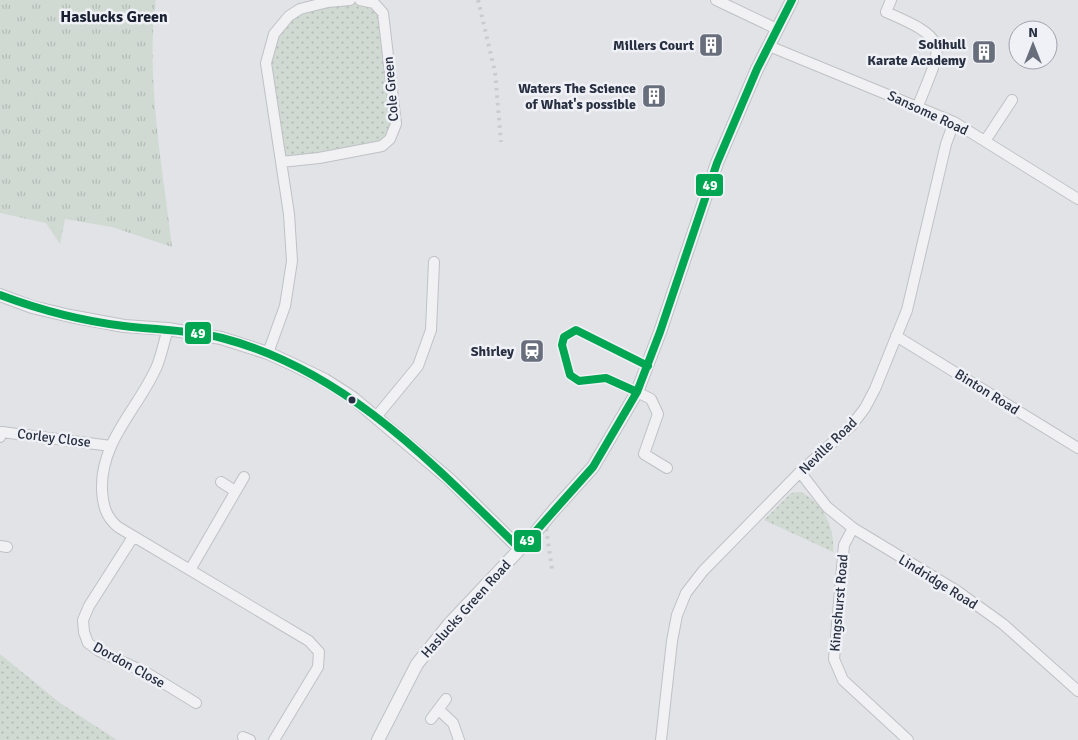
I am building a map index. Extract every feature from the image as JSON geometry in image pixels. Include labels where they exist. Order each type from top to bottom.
[{"type":"street","points":[[268,353],[285,306],[292,261],[289,214],[266,63],[274,34],[289,16],[300,9],[328,2],[350,0]]},
{"type":"street","name":"Cole Green","points":[[281,162],[319,158],[382,146],[390,138],[396,124],[383,13],[374,3],[360,0]]},
{"type":"street","points":[[716,0],[777,29]]},
{"type":"street","name":"Haslucks Green Road","points":[[378,740],[417,664],[450,624],[535,533],[593,466],[637,392],[660,332],[717,163],[769,46],[792,0]]},
{"type":"street","points":[[891,0],[886,12],[928,33],[938,46],[936,60],[918,106]]},
{"type":"street","name":"Sansome Road","points":[[769,46],[954,122],[1078,199]]},
{"type":"street","points":[[986,142],[1012,100]]},
{"type":"street","name":"Neville Road","points":[[661,740],[672,640],[677,615],[686,593],[703,571],[800,472],[852,424],[865,408],[907,310],[946,144],[954,122]]},
{"type":"street","points":[[376,417],[418,366],[431,330],[434,262]]},
{"type":"street","points":[[0,295],[32,307],[70,316],[145,329],[168,329],[220,338],[268,353],[343,391],[449,480],[520,549]]},
{"type":"street","points":[[168,329],[157,366],[111,446],[102,475],[103,503],[112,522],[133,537],[309,641],[319,652],[318,667],[274,740]]},
{"type":"street","name":"Binton Road","points":[[896,336],[1078,448]]},
{"type":"street","points":[[637,392],[651,399],[658,414],[644,454],[667,468]]},
{"type":"street","name":"Corley Close","points":[[1,433],[111,446]]},
{"type":"street","name":"Lindridge Road","points":[[800,472],[827,507],[852,528],[956,591],[1003,624],[1078,690]]},
{"type":"street","points":[[190,570],[244,477]]},
{"type":"street","points":[[221,482],[235,492]]},
{"type":"street","name":"Kingshurst Road","points":[[852,528],[844,545],[834,648],[835,665],[843,680],[908,740]]},
{"type":"street","name":"Dordon Close","points":[[133,537],[82,620],[88,643],[100,651],[147,673],[196,703]]},
{"type":"street","points":[[431,719],[446,700]]},
{"type":"street","points":[[439,710],[453,723],[458,740]]},
{"type":"green space","points":[[0,0],[156,0],[153,60],[156,123],[172,247],[112,227],[65,219],[60,244],[46,223],[0,213]]},
{"type":"green space","points":[[350,0],[360,0],[383,13],[396,124],[382,146],[281,162],[266,63],[274,34],[289,16]]},
{"type":"green space","points":[[801,492],[816,503],[826,517],[832,533],[833,552],[764,520],[791,493]]},
{"type":"green space","points":[[0,654],[60,703],[117,740],[0,740]]},
{"type":"railway","points":[[478,0],[495,72],[501,142]]},
{"type":"railway","points":[[544,514],[552,569]]},
{"type":"transit line","name":"49","points":[[0,295],[77,318],[124,326],[198,333],[222,338],[267,353],[308,372],[347,396],[384,423],[454,484],[520,549],[593,467],[637,392],[660,332],[717,163],[757,69],[792,0]]},
{"type":"transit line","name":"49","points":[[637,392],[606,378],[579,381],[570,375],[562,345],[564,337],[576,330],[648,366]]},
{"type":"place","name":"Millers Court","points":[[711,45]]},
{"type":"place","name":"Solihull Karate Academy","points":[[984,52]]},
{"type":"place","name":"Waters The Science of What's possible","points":[[654,96]]},
{"type":"place","name":"Shirley","points":[[532,351]]},
{"type":"district","name":"Haslucks Green","points":[[114,17]]}]
